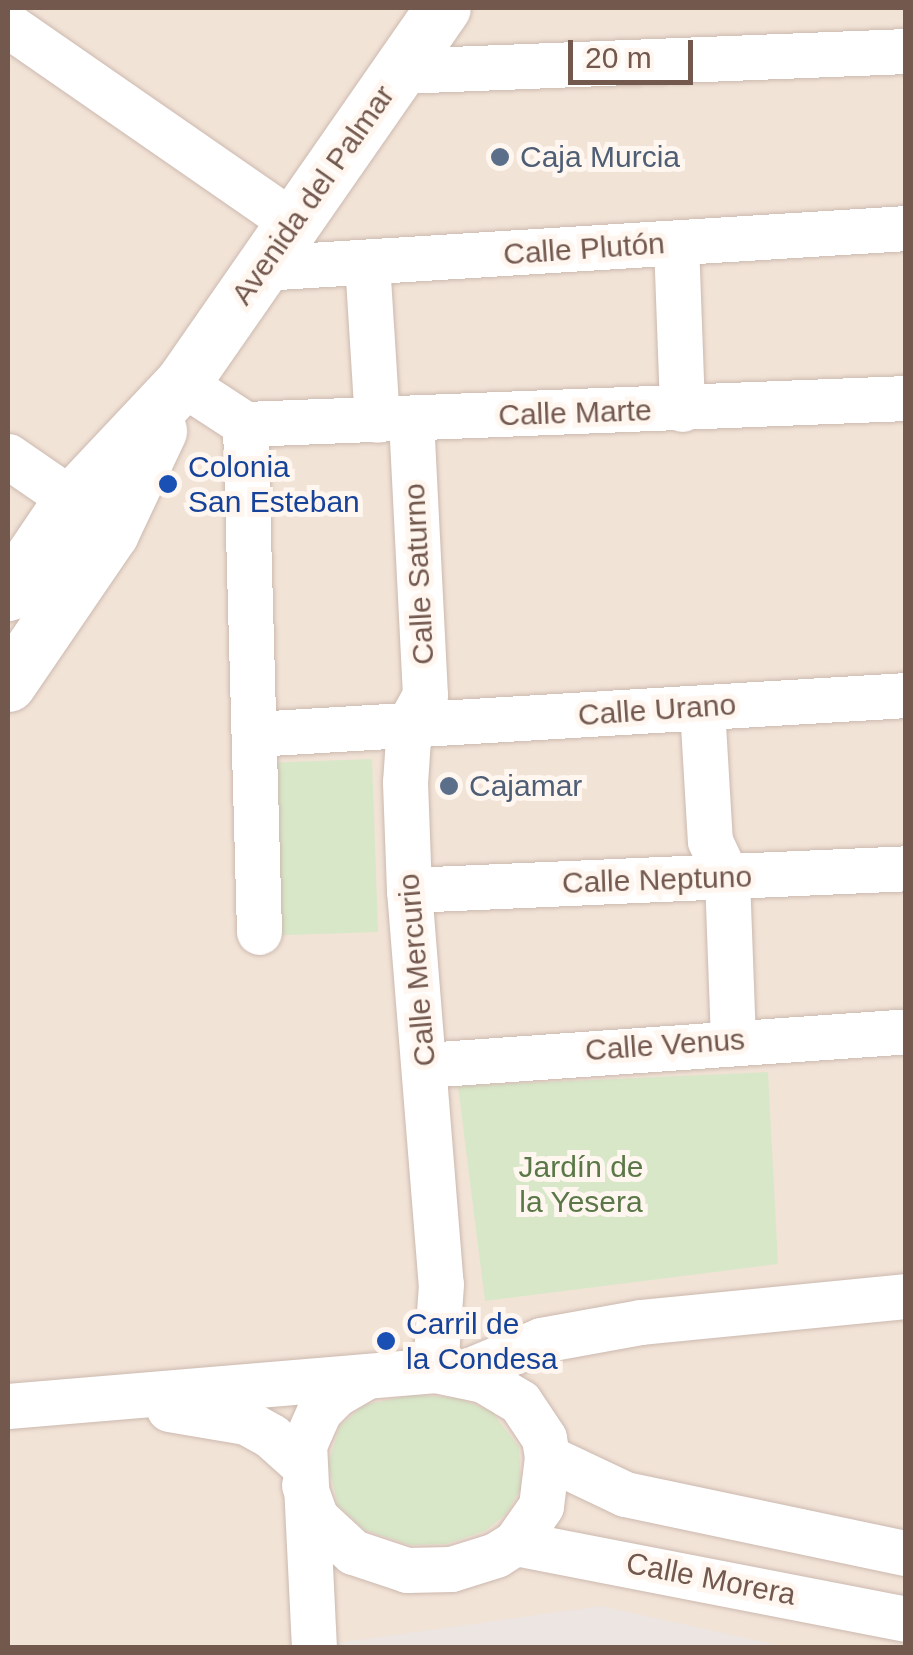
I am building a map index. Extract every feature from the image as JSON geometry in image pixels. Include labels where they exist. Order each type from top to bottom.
[{"type":"main road","name":"Avenida del Palmar","points":[[8,593],[72,500],[182,383],[443,8]]},
{"type":"main road","name":"Avenida del Palmar","points":[[8,684],[111,533],[182,383]]},
{"type":"street","points":[[8,25],[294,223]]},
{"type":"street","points":[[400,71],[906,51]]},
{"type":"street","name":"Calle Plutón","points":[[262,268],[906,228]]},
{"type":"street","points":[[676,243],[682,409]]},
{"type":"street","name":"Calle Saturno","points":[[367,262],[394,419],[425,695],[409,724]]},
{"type":"street","points":[[182,383],[245,424],[260,932]]},
{"type":"street","name":"Calle Marte","points":[[245,424],[906,398]]},
{"type":"street","points":[[8,456],[72,500]]},
{"type":"street","name":"Calle Urano","points":[[409,724],[906,696]]},
{"type":"street","points":[[702,708],[710,841],[727,877],[733,1040]]},
{"type":"street","points":[[254,734],[409,724]]},
{"type":"street","name":"Calle Mercurio","points":[[409,724],[405,782],[409,890],[449,1371]]},
{"type":"street","name":"Calle Neptuno","points":[[409,890],[906,868]]},
{"type":"street","name":"Calle Venus","points":[[425,1065],[733,1040],[906,1031]]},
{"type":"street","points":[[8,1406],[449,1371],[542,1340],[641,1322],[906,1296]]},
{"type":"street","points":[[313,1641],[326,1602],[344,1582],[384,1570],[451,1569],[496,1554],[515,1543],[542,1506],[547,1457],[544,1438],[520,1402],[504,1390],[449,1371]]},
{"type":"street","points":[[313,1641],[304,1446],[319,1411],[336,1394],[369,1376]]},
{"type":"street","points":[[63,1399],[188,1410],[246,1422],[271,1436],[303,1474],[316,1518],[342,1545],[370,1560],[407,1570]]},
{"type":"street","points":[[547,1457],[624,1494],[906,1553]]},
{"type":"street","name":"Calle Morera","points":[[515,1543],[906,1619]]},
{"type":"shaded area","points":[[8,8],[905,8],[905,1647],[8,1647]]},
{"type":"shaded area","points":[[600,1606],[787,1647],[337,1648],[337,1643]]},
{"type":"green space","points":[[372,759],[378,932],[274,936],[268,763]]},
{"type":"green space","name":"Jardín de la Yesera","points":[[768,1072],[778,1264],[485,1301],[458,1086]]},
{"type":"green space","points":[[412,1395],[457,1398],[491,1411],[519,1447],[521,1488],[506,1514],[485,1531],[446,1544],[410,1545],[365,1530],[338,1505],[328,1464],[340,1426],[364,1405]]},
{"type":"place","name":"Caja Murcia","points":[[500,157]]},
{"type":"place","name":"Colonia San Esteban","points":[[168,484]]},
{"type":"place","name":"Cajamar","points":[[449,786]]},
{"type":"place","name":"Carril de la Condesa","points":[[386,1341]]}]
